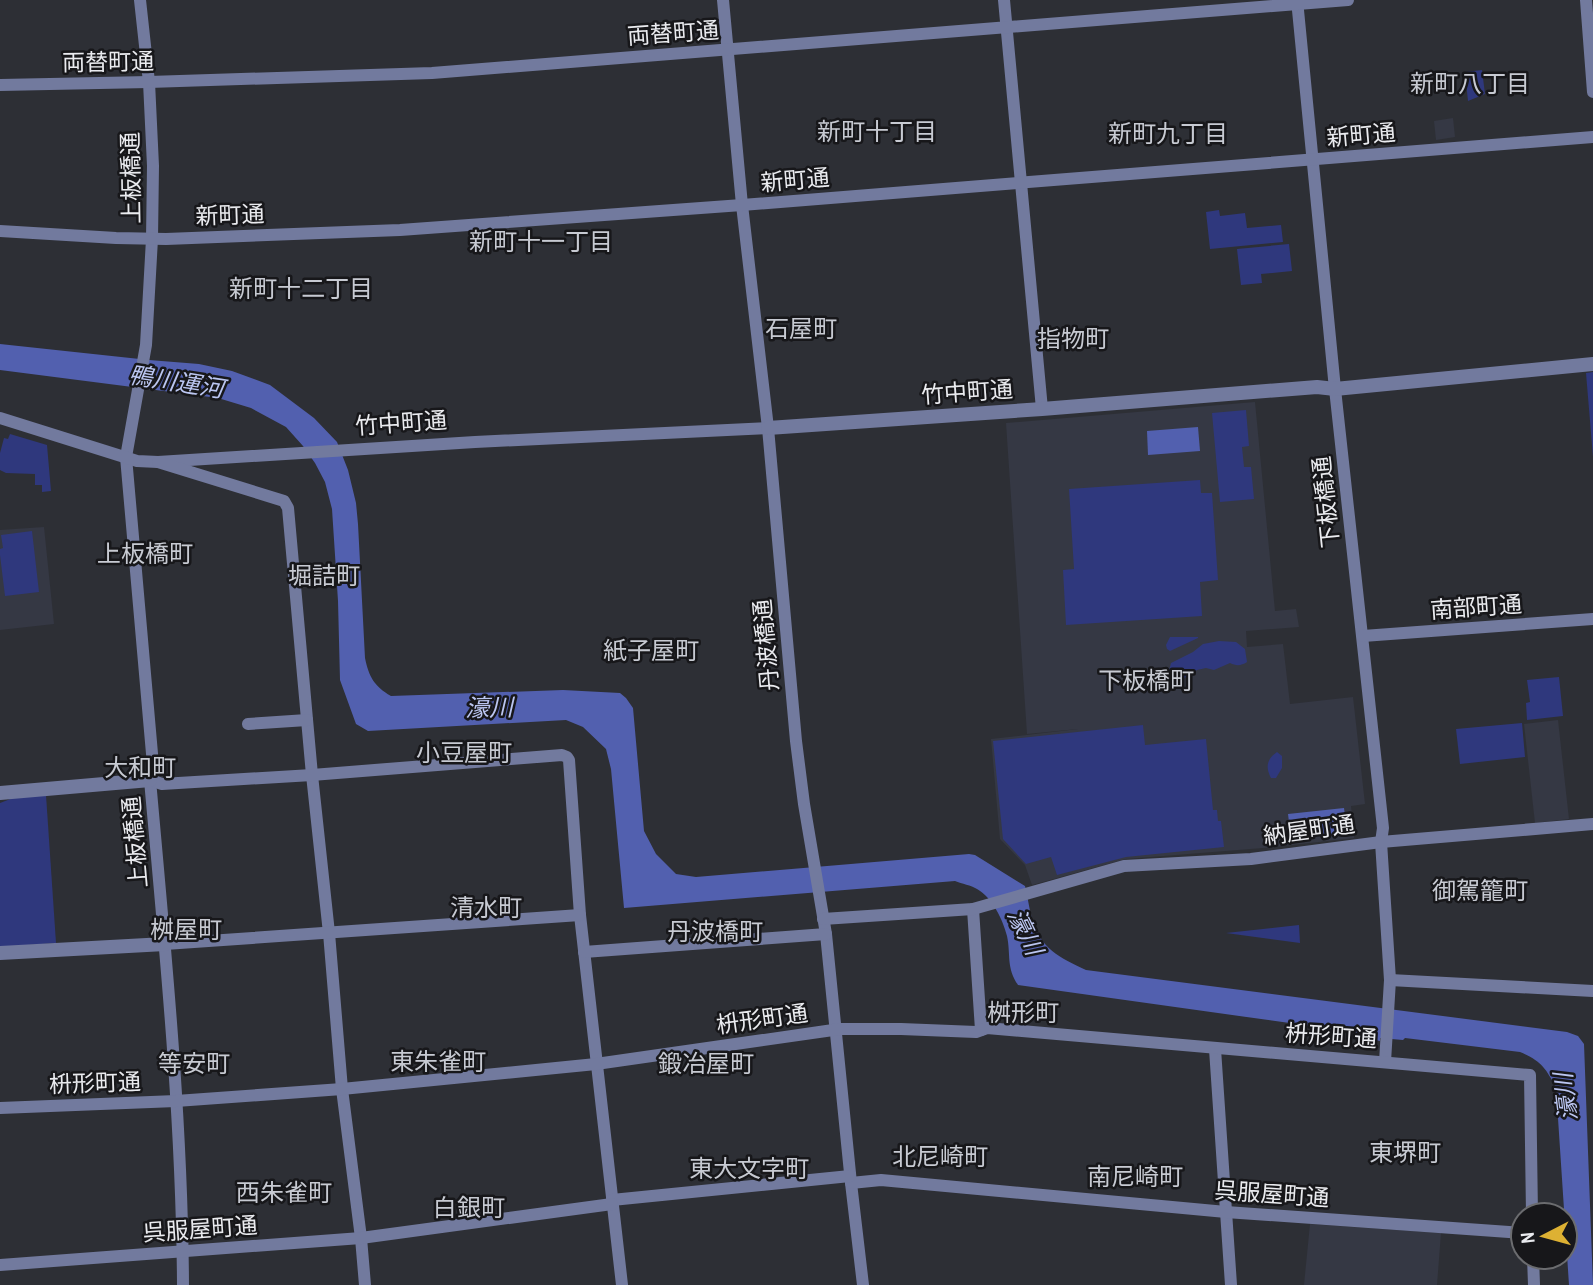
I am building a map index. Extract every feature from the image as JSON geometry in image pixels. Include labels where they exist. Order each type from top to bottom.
[{"type":"street","name":"上板橋通","points":[[140,0],[149,82],[153,166],[152,239],[146,345],[126,457],[153,765],[150,780],[181,1178],[183,1285]]},
{"type":"street","name":"丹波橋通","points":[[723,0],[742,205],[768,428],[796,741],[826,934],[863,1285]]},
{"type":"street","points":[[1004,0],[1042,409]]},
{"type":"street","name":"両替町通","points":[[0,85],[432,73],[1348,0]]},
{"type":"street","points":[[1586,0],[1593,92]]},
{"type":"street","name":"下板橋通","points":[[1297,2],[1311,160],[1383,828],[1381,842],[1390,980],[1385,1062]]},
{"type":"street","name":"新町通","points":[[0,231],[152,239],[400,230],[1593,137]]},
{"type":"street","name":"竹中町通","points":[[158,462],[475,442],[768,428],[1317,387],[1335,389],[1593,364]]},
{"type":"street","points":[[0,418],[137,461],[158,462],[284,501],[288,508],[342,1090],[365,1285]]},
{"type":"street","name":"南部町通","points":[[1363,636],[1593,619]]},
{"type":"street","points":[[248,724],[307,720]]},
{"type":"street","points":[[0,793],[150,780],[162,784],[562,755],[567,757],[580,915],[622,1285]]},
{"type":"street","name":"納屋町通","points":[[978,908],[1124,866],[1251,859],[1381,842],[1593,824]]},
{"type":"street","points":[[823,919],[978,908],[981,1030]]},
{"type":"street","points":[[0,953],[580,915]]},
{"type":"street","points":[[584,952],[826,934]]},
{"type":"street","points":[[1390,980],[1593,991]]},
{"type":"street","name":"枡形町通","points":[[0,1108],[176,1101],[342,1090],[596,1064],[836,1030],[976,1032],[987,1028],[1530,1075],[1532,1201]]},
{"type":"street","points":[[1215,1049],[1231,1285]]},
{"type":"street","name":"呉服屋町通","points":[[0,1265],[361,1238],[612,1202],[850,1180],[881,1180],[1226,1212],[1509,1232]]},
{"type":"shaded area","points":[[1482,70],[1485,94],[1468,101],[1465,72]]},
{"type":"shaded area","points":[[1453,118],[1455,137],[1436,140],[1434,121]]},
{"type":"shaded area","points":[[1219,210],[1220,216],[1245,213],[1247,228],[1281,225],[1283,242],[1210,249],[1206,212]]},
{"type":"shaded area","points":[[1289,244],[1292,271],[1261,274],[1262,283],[1241,285],[1237,249]]},
{"type":"shaded area","points":[[1593,372],[1593,457],[1586,373]]},
{"type":"shaded area","points":[[1255,402],[1275,611],[1296,609],[1299,627],[1246,631],[1247,647],[1283,644],[1290,704],[1353,697],[1365,804],[1351,806],[1354,838],[1126,859],[1032,885],[1025,865],[1000,839],[991,739],[1078,729],[1027,734],[1006,423]]},
{"type":"shaded area","points":[[1246,410],[1249,446],[1242,447],[1244,467],[1251,467],[1254,499],[1220,502],[1212,413]]},
{"type":"shaded area","points":[[10,434],[47,445],[51,491],[42,492],[42,485],[35,485],[35,474],[6,473],[0,470],[0,453],[4,438],[8,439]]},
{"type":"shaded area","points":[[1200,480],[1201,493],[1212,493],[1218,580],[1200,582],[1202,616],[1066,625],[1063,570],[1074,569],[1069,489]]},
{"type":"shaded area","points":[[44,527],[54,624],[0,630],[0,530]]},
{"type":"shaded area","points":[[32,531],[39,592],[5,596],[0,555],[0,549],[3,548],[1,535]]},
{"type":"shaded area","points":[[1170,637],[1198,638],[1170,651],[1166,645]]},
{"type":"shaded area","points":[[1236,642],[1245,649],[1247,662],[1238,665],[1230,663],[1214,670],[1197,670],[1168,688],[1165,687],[1171,663],[1203,644]]},
{"type":"shaded area","points":[[1559,677],[1563,716],[1527,720],[1526,703],[1530,702],[1527,680]]},
{"type":"shaded area","points":[[1558,720],[1569,819],[1535,823],[1524,724]]},
{"type":"shaded area","points":[[1522,723],[1525,757],[1460,764],[1456,729]]},
{"type":"shaded area","points":[[1143,725],[1145,745],[1206,739],[1213,810],[1217,810],[1218,821],[1221,821],[1224,847],[1126,857],[1057,875],[1051,857],[1026,864],[1003,839],[993,741]]},
{"type":"shaded area","points":[[1277,752],[1282,756],[1282,768],[1276,778],[1271,778],[1268,764]]},
{"type":"shaded area","points":[[46,795],[56,943],[0,947],[0,803],[13,798]]},
{"type":"shaded area","points":[[1299,925],[1300,943],[1226,933]]},
{"type":"shaded area","points":[[1310,1224],[1441,1233],[1437,1285],[1304,1285]]},
{"type":"water","points":[[0,344],[199,364],[232,371],[270,385],[314,418],[337,442],[348,470],[358,524],[365,658],[376,685],[391,696],[563,690],[620,693],[633,708],[644,831],[656,854],[676,874],[696,877],[975,855],[1025,886],[1032,919],[1040,938],[1052,951],[1086,970],[1567,1032],[1578,1036],[1584,1044],[1593,1285],[1569,1285],[1568,1271],[1579,1271],[1579,1201],[1563,1201],[1556,1088],[1542,1066],[1533,1059],[1520,1052],[1405,1038],[1380,1038],[1380,1041],[1375,1040],[1375,1035],[1018,985],[1010,967],[1007,936],[996,910],[982,893],[972,886],[955,881],[624,908],[611,769],[606,749],[583,727],[566,720],[368,731],[356,724],[340,680],[332,509],[325,482],[315,463],[286,427],[251,408],[218,398],[0,370]]},
{"type":"water","points":[[1198,427],[1200,451],[1148,455],[1147,431]]},
{"type":"water","points":[[1344,808],[1347,833],[1291,839],[1288,814]]},
{"type":"district","name":"新町八丁目","points":[[1470,84]]},
{"type":"district","name":"新町十丁目","points":[[877,132]]},
{"type":"district","name":"新町九丁目","points":[[1168,134]]},
{"type":"district","name":"新町十一丁目","points":[[541,242]]},
{"type":"district","name":"新町十二丁目","points":[[301,289]]},
{"type":"district","name":"石屋町","points":[[801,329]]},
{"type":"district","name":"指物町","points":[[1073,339]]},
{"type":"district","name":"上板橋町","points":[[145,554]]},
{"type":"district","name":"堀詰町","points":[[324,576]]},
{"type":"district","name":"紙子屋町","points":[[651,651]]},
{"type":"district","name":"下板橋町","points":[[1146,681]]},
{"type":"district","name":"小豆屋町","points":[[464,753]]},
{"type":"district","name":"大和町","points":[[140,768]]},
{"type":"district","name":"御駕籠町","points":[[1480,891]]},
{"type":"district","name":"清水町","points":[[486,908]]},
{"type":"district","name":"桝屋町","points":[[186,930]]},
{"type":"district","name":"丹波橋町","points":[[715,932]]},
{"type":"district","name":"桝形町","points":[[1023,1013]]},
{"type":"district","name":"東朱雀町","points":[[438,1062]]},
{"type":"district","name":"等安町","points":[[194,1064]]},
{"type":"district","name":"鍛冶屋町","points":[[706,1064]]},
{"type":"district","name":"東堺町","points":[[1405,1153]]},
{"type":"district","name":"北尼崎町","points":[[940,1157]]},
{"type":"district","name":"東大文字町","points":[[749,1169]]},
{"type":"district","name":"南尼崎町","points":[[1135,1177]]},
{"type":"district","name":"西朱雀町","points":[[284,1193]]},
{"type":"district","name":"白銀町","points":[[469,1208]]},
{"type":"water label","name":"鴨川運河","points":[[176,382]]},
{"type":"water label","name":"濠川","points":[[489,708]]},
{"type":"water label","name":"濠川","points":[[1025,932]]},
{"type":"water label","name":"濠川","points":[[1566,1097]]}]
